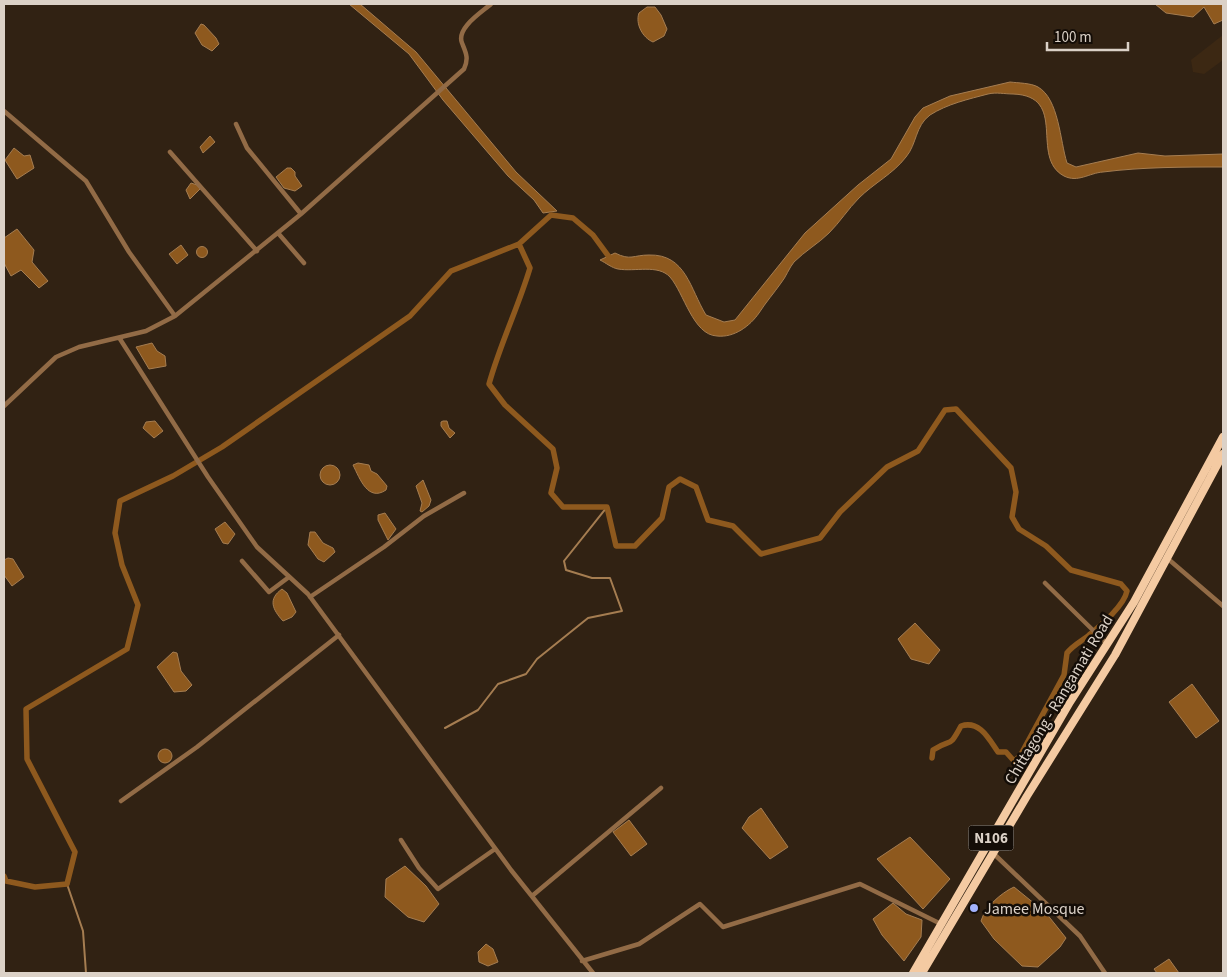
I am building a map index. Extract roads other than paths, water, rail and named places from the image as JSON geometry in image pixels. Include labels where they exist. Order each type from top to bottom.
[{"type":"highway","name":"Chittagong - Rangamati Road","points":[[913,973],[940,935],[941,924],[1070,702],[1134,602],[1182,521],[1223,437]]},
{"type":"highway","points":[[922,973],[940,935],[993,853],[1114,655],[1168,558],[1182,521],[1223,454]]},
{"type":"street","points":[[4,406],[56,357],[79,347],[120,339],[146,331],[175,316],[257,251],[301,214],[435,92],[464,69],[466,48],[462,42],[463,31],[491,4]]},
{"type":"street","points":[[4,111],[86,181],[130,252],[175,316]]},
{"type":"street","points":[[236,124],[247,148],[301,214]]},
{"type":"street","points":[[170,152],[257,251]]},
{"type":"street","points":[[278,233],[304,263]]},
{"type":"street","points":[[120,339],[208,477],[257,547],[310,597],[495,849],[582,961],[594,973]]},
{"type":"street","points":[[310,597],[384,547],[424,516],[464,493]]},
{"type":"street","points":[[1168,558],[1223,606]]},
{"type":"street","points":[[242,561],[269,592],[290,577]]},
{"type":"street","points":[[1045,583],[1105,645]]},
{"type":"street","points":[[121,801],[197,747],[339,635]]},
{"type":"street","points":[[532,896],[660,788]]},
{"type":"street","points":[[401,840],[419,868],[438,889],[495,849]]},
{"type":"street","points":[[993,853],[1080,936],[1105,973]]},
{"type":"street","points":[[582,961],[639,944],[700,904],[723,926],[860,884],[941,924]]},
{"type":"waterway","points":[[4,876],[6,881],[35,887],[67,884],[75,852],[27,759],[26,709],[127,649],[138,605],[122,565],[115,533],[120,501],[173,476],[222,447],[410,316],[451,271],[519,244],[551,215],[573,218],[593,235],[612,261]]},
{"type":"waterway","points":[[519,244],[530,268],[489,384],[505,405],[553,449],[557,468],[551,493],[563,507],[607,507],[616,546],[635,546],[662,518],[669,487],[680,479],[696,487],[708,520],[733,526],[761,554],[820,538],[840,512],[887,467],[918,451],[945,410],[956,409],[1011,468],[1016,492],[1012,517],[1019,529],[1046,546],[1071,570],[1121,584],[1127,591],[1125,597],[1111,615],[1067,653],[1064,675],[1020,756],[1014,761],[1006,752],[998,752],[979,728],[968,725],[961,726],[952,741],[933,750],[932,758]]},
{"type":"waterway","points":[[445,728],[478,710],[498,684],[526,674],[537,659],[588,618],[622,611],[610,578],[592,578],[566,570],[564,561],[607,507]]},
{"type":"waterway","points":[[67,884],[83,931],[86,973]]},
{"type":"place","name":"Jamee Mosque","points":[[974,908]]}]
